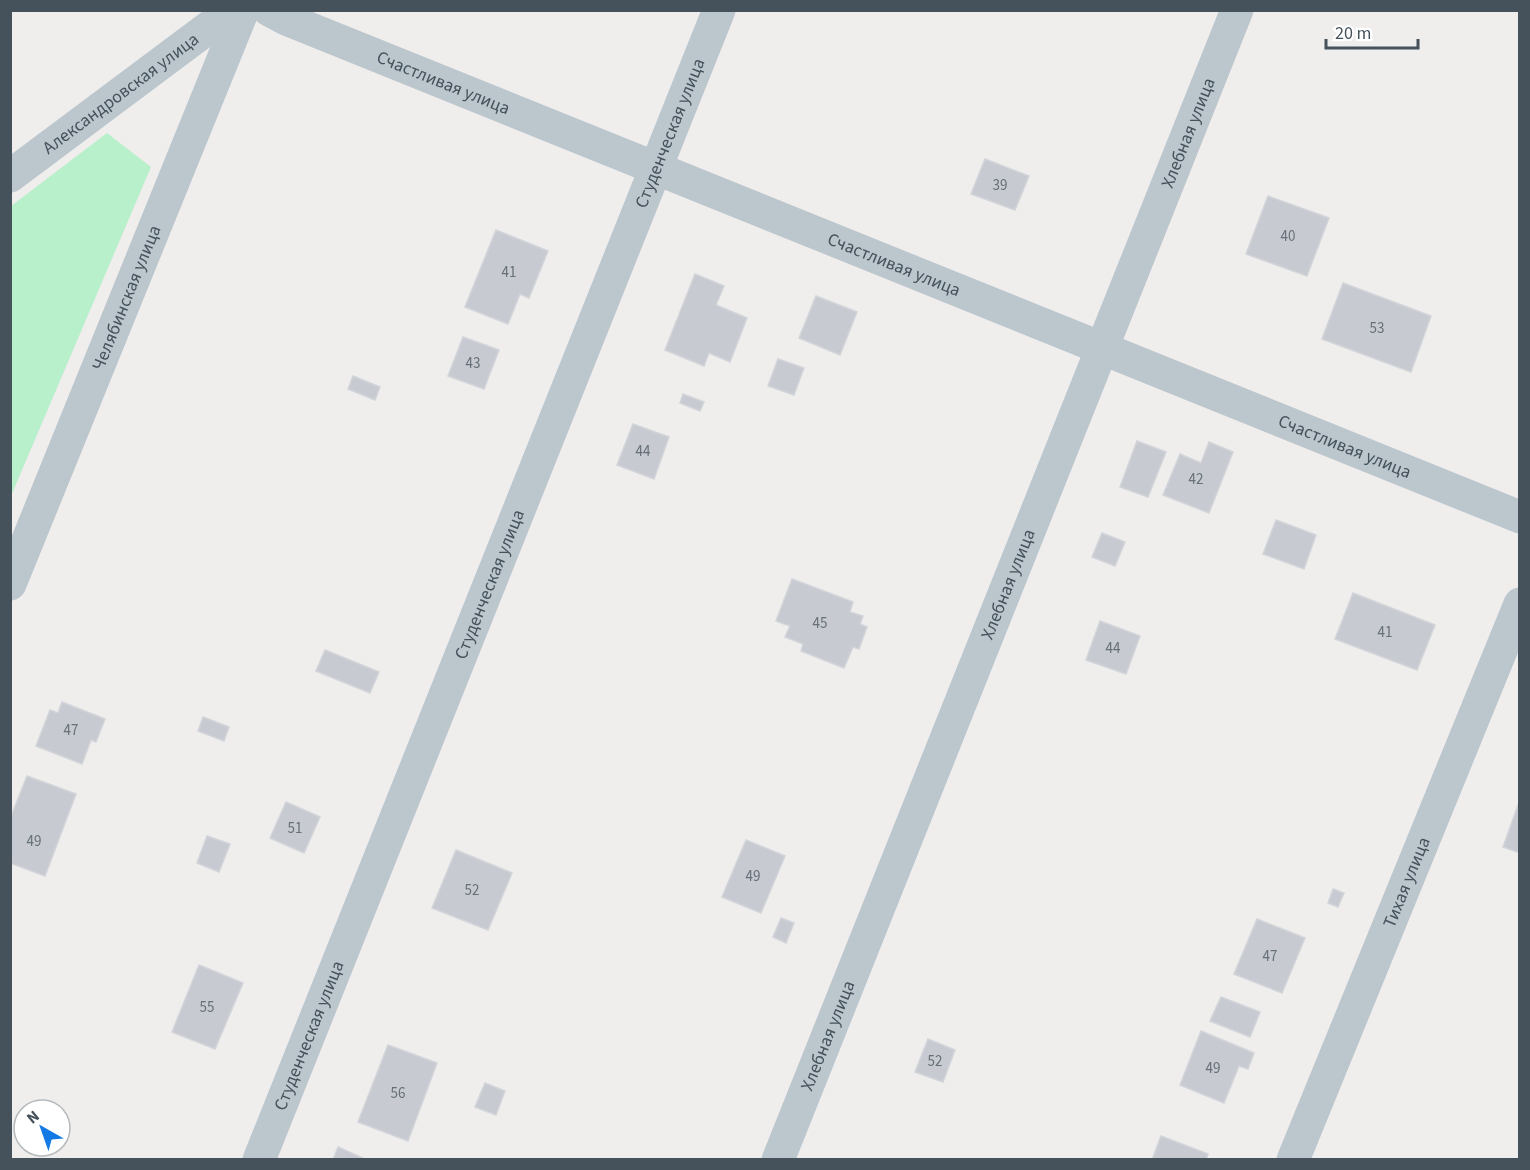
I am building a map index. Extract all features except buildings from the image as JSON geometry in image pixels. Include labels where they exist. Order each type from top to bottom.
[{"type":"street","name":"Александровская улица","points":[[10,176],[232,10]]},
{"type":"street","name":"Челябинская улица","points":[[10,584],[243,10]]},
{"type":"street","name":"Счастливая улица","points":[[269,10],[286,19],[656,169],[1520,517]]},
{"type":"street","name":"Студенческая улица","points":[[259,1160],[720,10]]},
{"type":"street","name":"Хлебная улица","points":[[778,1160],[1237,10]]},
{"type":"street","name":"Тихая улица","points":[[1293,1160],[1520,604]]},
{"type":"green space","points":[[107,133],[151,167],[11,496],[11,206]]}]
